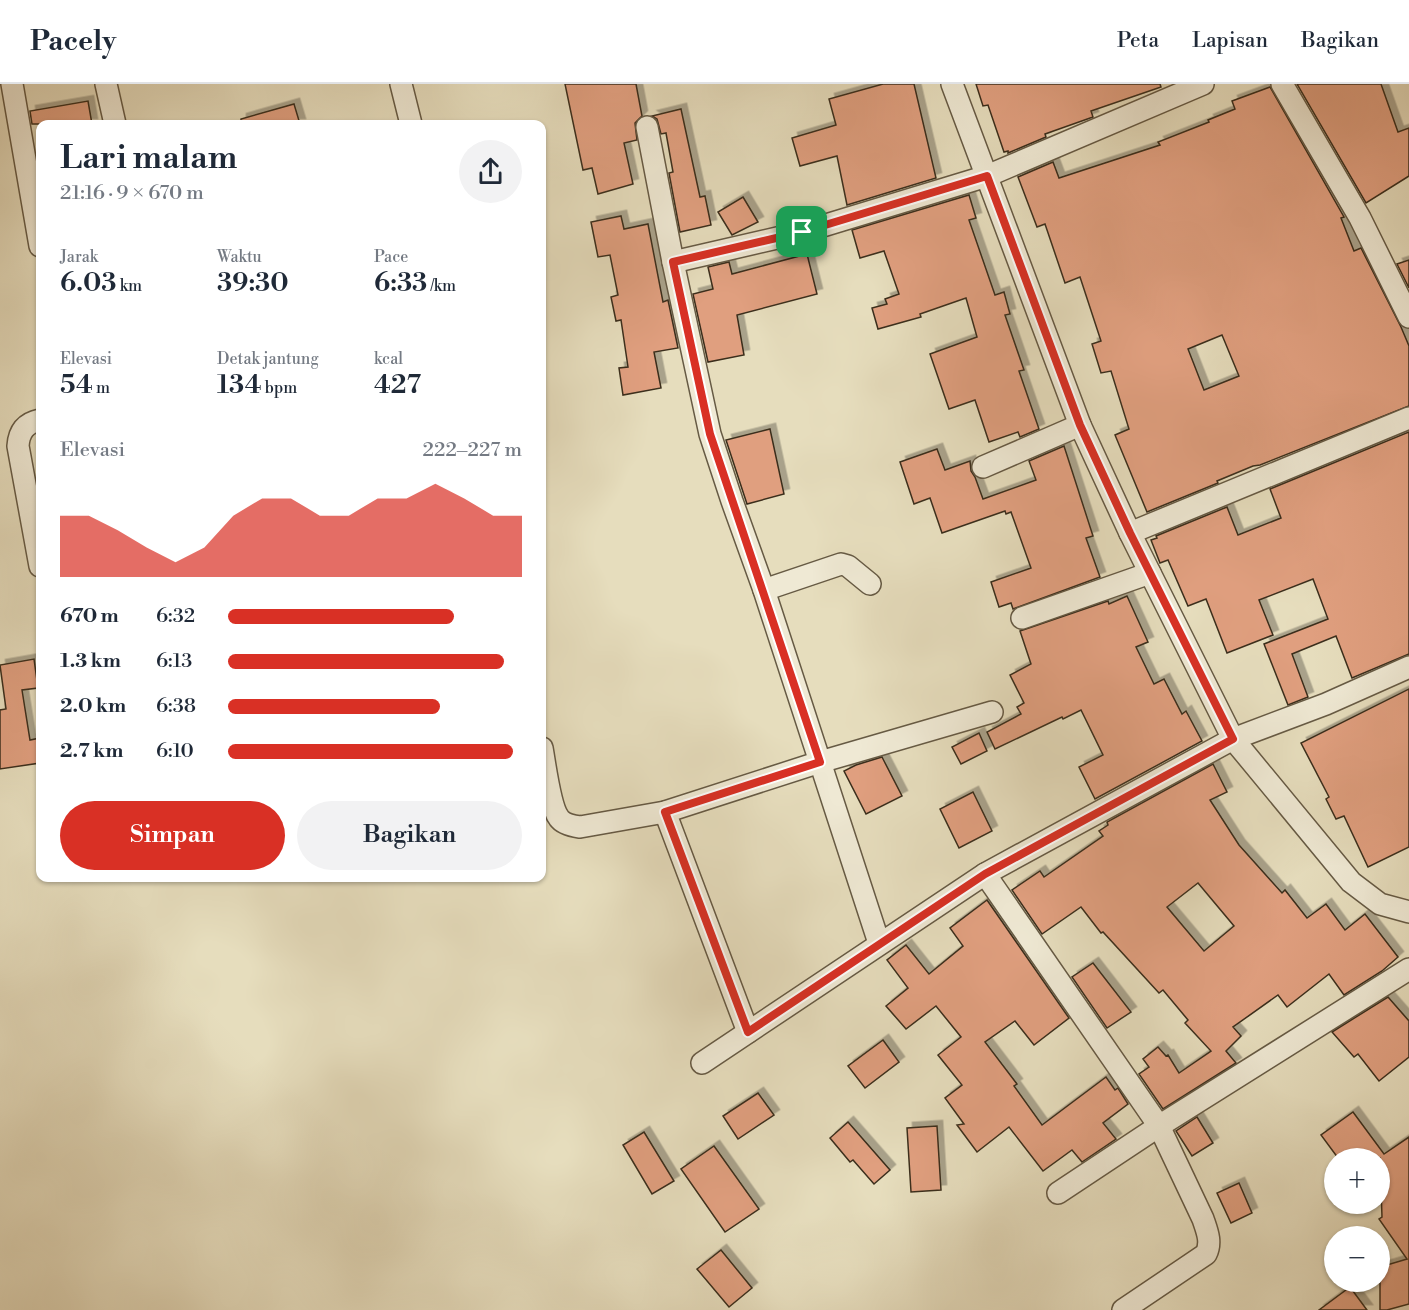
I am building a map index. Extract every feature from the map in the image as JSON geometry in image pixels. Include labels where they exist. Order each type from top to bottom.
[{"type":"street","points":[[12,84],[36,223]]},
{"type":"street","points":[[106,84],[115,120]]},
{"type":"street","points":[[401,84],[410,120]]},
{"type":"street","points":[[952,84],[1080,425],[1149,573],[1233,739],[1351,882],[1380,904],[1409,912]]},
{"type":"street","points":[[673,262],[802,232],[987,176],[1203,84]]},
{"type":"street","points":[[1282,84],[1360,218],[1409,317]]},
{"type":"street","points":[[647,127],[708,426],[879,943]]},
{"type":"street","points":[[1130,533],[1409,418]]},
{"type":"street","points":[[36,421],[23,428],[18,446],[36,544]]},
{"type":"street","points":[[983,467],[1080,425]]},
{"type":"street","points":[[764,590],[841,564],[848,566],[870,584]]},
{"type":"street","points":[[1023,618],[1149,573]]},
{"type":"street","points":[[702,1063],[985,874],[1233,739],[1326,704],[1409,667]]},
{"type":"street","points":[[546,768],[554,807],[559,819],[580,827],[665,812],[820,762],[992,712]]},
{"type":"street","points":[[665,812],[748,1032]]},
{"type":"street","points":[[985,874],[1159,1126],[1203,1219],[1210,1243],[1206,1254],[1123,1310]]},
{"type":"street","points":[[1058,1193],[1326,1020],[1406,976]]},
{"type":"building","points":[[565,84],[636,84],[642,116],[635,123],[637,140],[624,143],[633,184],[598,194],[592,168],[583,170]]},
{"type":"building","points":[[883,84],[914,84],[936,178],[847,205],[837,156],[800,166],[792,138],[836,125],[829,99]]},
{"type":"building","points":[[976,84],[1160,84],[1161,87],[1091,111],[1093,117],[1045,134],[1046,137],[1008,153],[1008,151],[1004,152],[988,105],[983,106]]},
{"type":"building","points":[[1297,84],[1381,84],[1398,132],[1409,128],[1409,176],[1366,203]]},
{"type":"building","points":[[1270,87],[1344,217],[1341,218],[1354,251],[1361,248],[1401,327],[1409,346],[1409,406],[1253,466],[1147,512],[1115,435],[1129,429],[1111,371],[1101,373],[1092,344],[1101,341],[1080,277],[1065,283],[1045,224],[1037,227],[1018,177],[1053,162],[1059,178],[1160,145],[1158,142],[1235,109],[1232,101]],"holes":[[[1222,335],[1239,376],[1204,390],[1188,349]]]},
{"type":"building","points":[[88,101],[91,120],[36,120],[36,124],[32,124],[30,111]]},
{"type":"building","points":[[294,104],[299,120],[241,120]]},
{"type":"building","points":[[681,109],[700,197],[705,196],[711,225],[680,232],[669,173],[673,172],[666,133],[661,134],[657,119],[652,116]]},
{"type":"building","points":[[969,195],[976,218],[969,220],[995,295],[1004,292],[1010,314],[1005,315],[1024,370],[1019,371],[1039,429],[1020,437],[1018,432],[989,442],[975,400],[949,409],[930,354],[977,337],[966,298],[920,314],[921,317],[878,329],[872,308],[887,304],[885,299],[899,294],[884,251],[860,258],[852,230]]},
{"type":"building","points":[[743,197],[758,222],[732,235],[718,212]]},
{"type":"building","points":[[621,216],[624,229],[648,224],[663,302],[668,300],[678,348],[654,352],[661,388],[623,395],[619,368],[628,367],[621,320],[616,321],[611,297],[618,295],[610,255],[598,257],[591,222]]},
{"type":"building","points":[[807,254],[817,294],[737,315],[744,355],[708,362],[693,294],[713,289],[708,267],[729,262],[732,274]]},
{"type":"building","points":[[1409,260],[1409,288],[1397,264]]},
{"type":"building","points":[[770,429],[784,494],[747,504],[726,440]]},
{"type":"building","points":[[1409,432],[1409,654],[1352,678],[1336,636],[1292,654],[1308,697],[1288,705],[1264,644],[1328,619],[1313,579],[1259,600],[1273,635],[1227,653],[1206,599],[1188,606],[1168,560],[1160,563],[1151,540],[1227,507],[1238,535],[1281,518],[1270,489]]},
{"type":"building","points":[[1064,446],[1093,536],[1086,538],[1100,577],[1013,609],[1011,603],[999,607],[991,582],[1031,568],[1011,512],[1006,514],[1005,511],[942,533],[930,498],[914,504],[900,462],[937,449],[945,470],[970,461],[971,471],[983,499],[1036,480],[1029,461]]},
{"type":"building","points":[[1127,596],[1148,642],[1136,647],[1154,684],[1164,679],[1182,714],[1186,711],[1202,741],[1095,799],[1079,767],[1103,755],[1081,710],[995,749],[987,732],[1021,714],[1017,707],[1024,703],[1010,675],[1031,664],[1020,631],[1108,601],[1109,604]]},
{"type":"building","points":[[34,659],[36,688],[22,690],[30,740],[36,739],[36,764],[0,769],[0,710],[6,709],[0,665]]},
{"type":"building","points":[[1409,689],[1409,847],[1368,867],[1344,816],[1336,819],[1326,799],[1329,797],[1301,743]]},
{"type":"building","points":[[979,733],[987,751],[961,764],[952,747]]},
{"type":"building","points":[[882,757],[902,796],[866,814],[844,771]]},
{"type":"building","points":[[1213,764],[1227,792],[1210,800],[1239,845],[1282,893],[1285,890],[1307,918],[1326,904],[1345,930],[1365,914],[1398,957],[1382,971],[1344,995],[1329,974],[1287,1007],[1278,995],[1233,1027],[1241,1036],[1226,1051],[1236,1063],[1163,1109],[1139,1074],[1149,1067],[1143,1059],[1158,1047],[1166,1056],[1168,1055],[1179,1073],[1211,1051],[1185,1023],[1188,1020],[1163,990],[1159,993],[1103,932],[1101,933],[1081,907],[1042,934],[1012,890],[1040,871],[1044,877],[1103,836],[1099,831],[1108,825],[1107,822]],"holes":[[[1198,883],[1234,926],[1204,951],[1167,907]]]},
{"type":"building","points":[[973,792],[992,831],[959,848],[940,809]]},
{"type":"building","points":[[987,900],[1069,1018],[1034,1045],[1015,1021],[985,1042],[1017,1084],[1014,1086],[1042,1125],[1106,1077],[1115,1090],[1118,1088],[1128,1104],[1103,1123],[1116,1139],[1082,1162],[1072,1150],[1043,1171],[1009,1127],[977,1152],[957,1125],[964,1124],[945,1098],[962,1085],[938,1055],[961,1037],[936,1006],[906,1029],[886,1006],[908,988],[887,960],[906,945],[929,974],[963,946],[950,928]]},
{"type":"building","points":[[1093,963],[1131,1012],[1107,1028],[1072,977]]},
{"type":"building","points":[[1388,997],[1409,1021],[1409,1057],[1379,1081],[1358,1054],[1354,1057],[1332,1032]]},
{"type":"building","points":[[883,1040],[899,1062],[865,1088],[848,1066]]},
{"type":"building","points":[[758,1093],[774,1115],[738,1139],[723,1116]]},
{"type":"building","points":[[1353,1112],[1380,1148],[1331,1148],[1321,1135]]},
{"type":"building","points":[[1197,1117],[1213,1143],[1192,1156],[1176,1131]]},
{"type":"building","points":[[848,1122],[890,1170],[874,1184],[853,1160],[850,1162],[830,1138]]},
{"type":"building","points":[[937,1126],[941,1190],[911,1192],[907,1128]]},
{"type":"building","points":[[644,1132],[674,1181],[652,1194],[623,1145]]},
{"type":"building","points":[[1409,1137],[1409,1304],[1387,1310],[1380,1310],[1380,1292],[1390,1292],[1390,1264],[1407,1259],[1390,1235],[1390,1226],[1384,1226],[1379,1219],[1382,1214],[1390,1214],[1390,1150]]},
{"type":"building","points":[[714,1146],[759,1209],[725,1232],[681,1169]]},
{"type":"building","points":[[1239,1183],[1252,1213],[1231,1223],[1217,1193]]},
{"type":"building","points":[[721,1250],[752,1288],[729,1307],[697,1269]]},
{"type":"building","points":[[1343,1292],[1354,1292],[1367,1310],[1319,1310]]},
{"type":"route","points":[[987,176],[1080,425],[1130,533],[1233,739],[985,874],[748,1032],[665,812],[820,762],[710,434],[673,262],[802,232],[987,176]]}]
